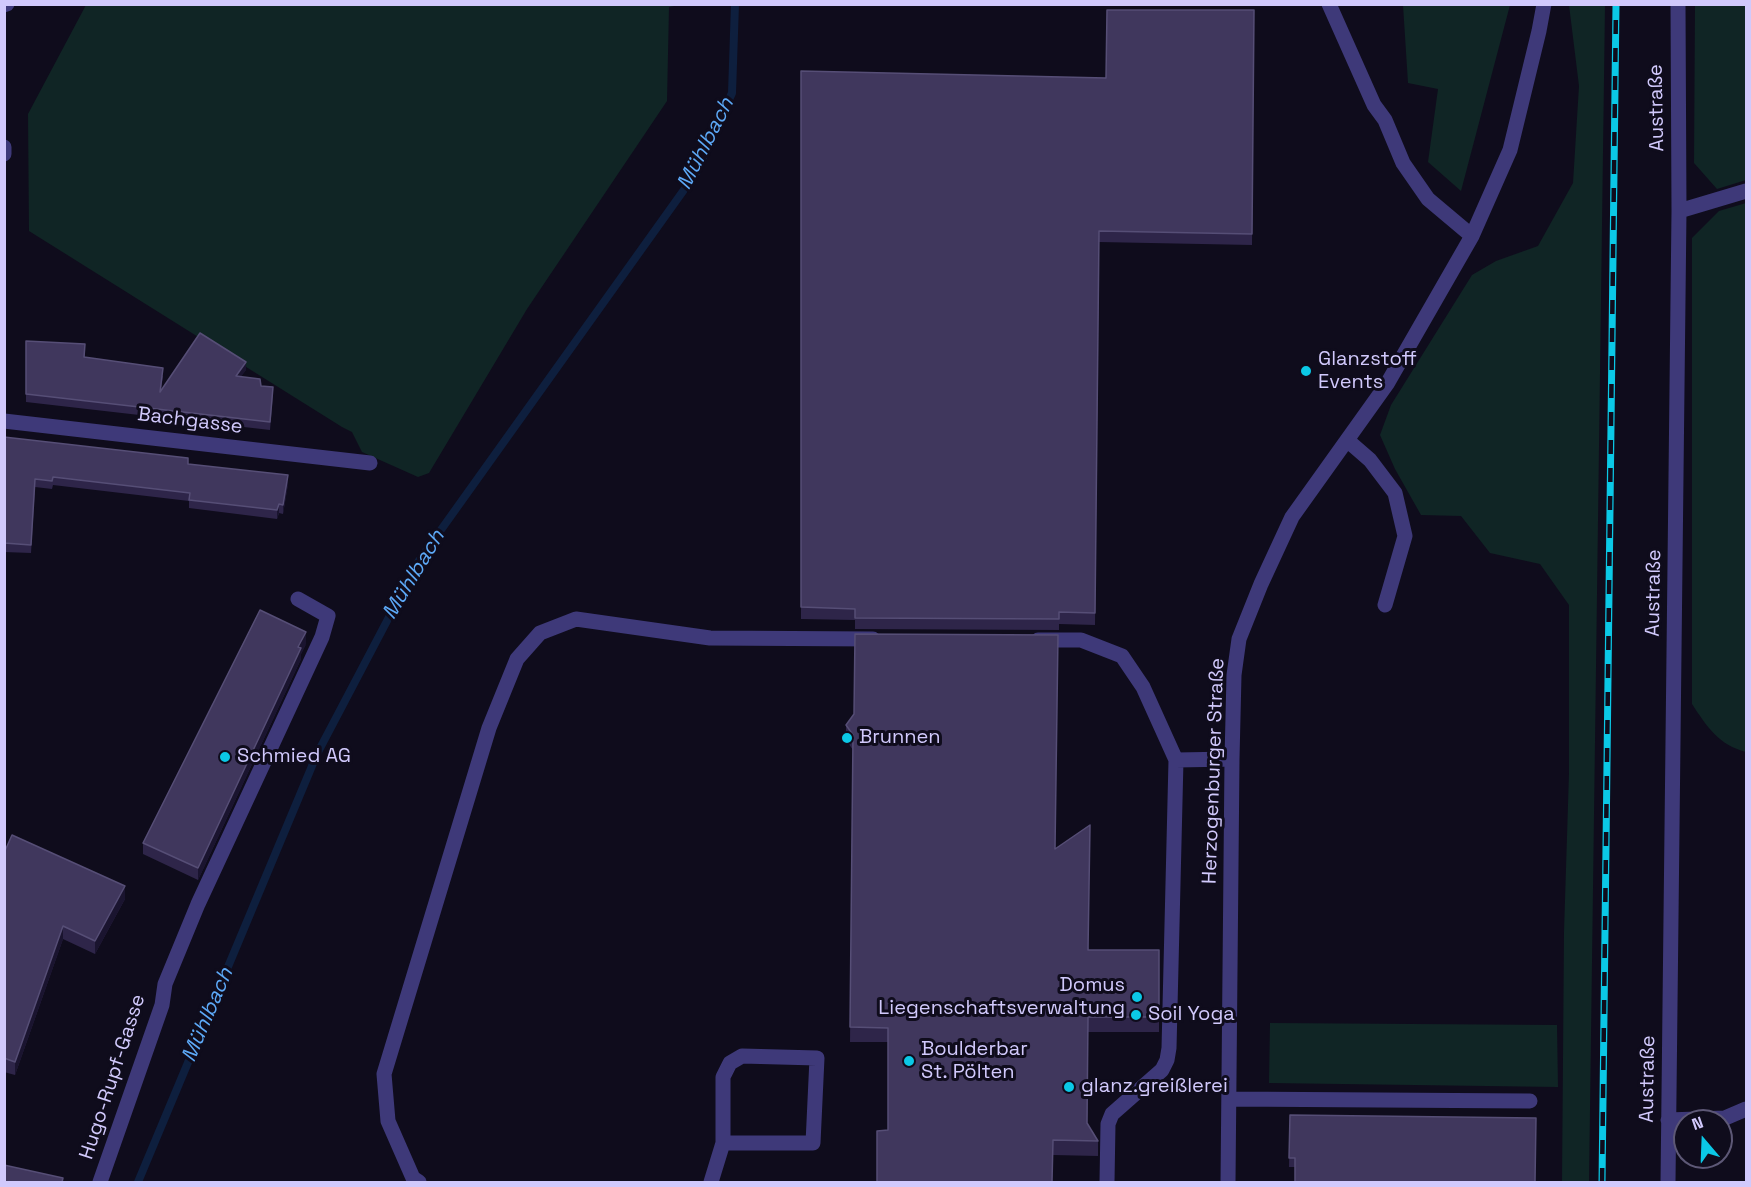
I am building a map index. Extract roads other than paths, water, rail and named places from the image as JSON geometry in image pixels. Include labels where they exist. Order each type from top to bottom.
[{"type":"street","points":[[1329,4],[1374,105],[1385,120],[1404,163],[1428,199],[1472,236]]},
{"type":"street","name":"Herzogenburger Straße","points":[[1228,1182],[1232,759],[1234,675],[1239,639],[1292,517],[1387,384],[1472,236],[1510,150],[1544,4]]},
{"type":"street","name":"Austraße","points":[[1668,1182],[1679,211],[1678,4]]},
{"type":"street","points":[[4,147],[4,153]]},
{"type":"street","points":[[1679,211],[1746,191]]},
{"type":"street","name":"Bachgasse","points":[[4,421],[370,463]]},
{"type":"street","points":[[1347,440],[1370,460],[1395,493],[1405,536],[1385,605]]},
{"type":"street","name":"Hugo-Rupf-Gasse","points":[[100,1182],[162,1005],[165,984],[198,904],[322,637],[328,616],[298,599]]},
{"type":"street","points":[[419,1182],[413,1178],[388,1121],[384,1074],[489,728],[517,659],[540,633],[576,619],[710,638],[889,639]]},
{"type":"street","points":[[1021,640],[1081,640],[1122,656],[1143,687],[1176,760],[1169,1048],[1162,1070],[1112,1114],[1108,1124],[1107,1182]]},
{"type":"street","points":[[1176,760],[1232,759]]},
{"type":"street","points":[[711,1182],[723,1143],[723,1077],[730,1063],[742,1056],[817,1058],[813,1143],[723,1143]]},
{"type":"street","points":[[1229,1099],[1530,1101]]},
{"type":"street","points":[[1668,1120],[1725,1118],[1746,1109]]},
{"type":"waterway","name":"Mühlbach","points":[[138,1182],[317,754],[418,562],[696,173],[732,93],[735,4]]},
{"type":"railway","points":[[1602,1182],[1616,4]]},
{"type":"place","name":"Glanzstoff Events","points":[[1306,371]]},
{"type":"place","name":"Brunnen","points":[[847,738]]},
{"type":"place","name":"Schmied AG","points":[[225,757]]},
{"type":"place","name":"Domus Liegenschaftsverwaltung","points":[[1137,997]]},
{"type":"place","name":"Soil Yoga","points":[[1136,1015]]},
{"type":"place","name":"Boulderbar St. Pölten","points":[[909,1061]]},
{"type":"place","name":"glanz.greißlerei","points":[[1069,1087]]}]
